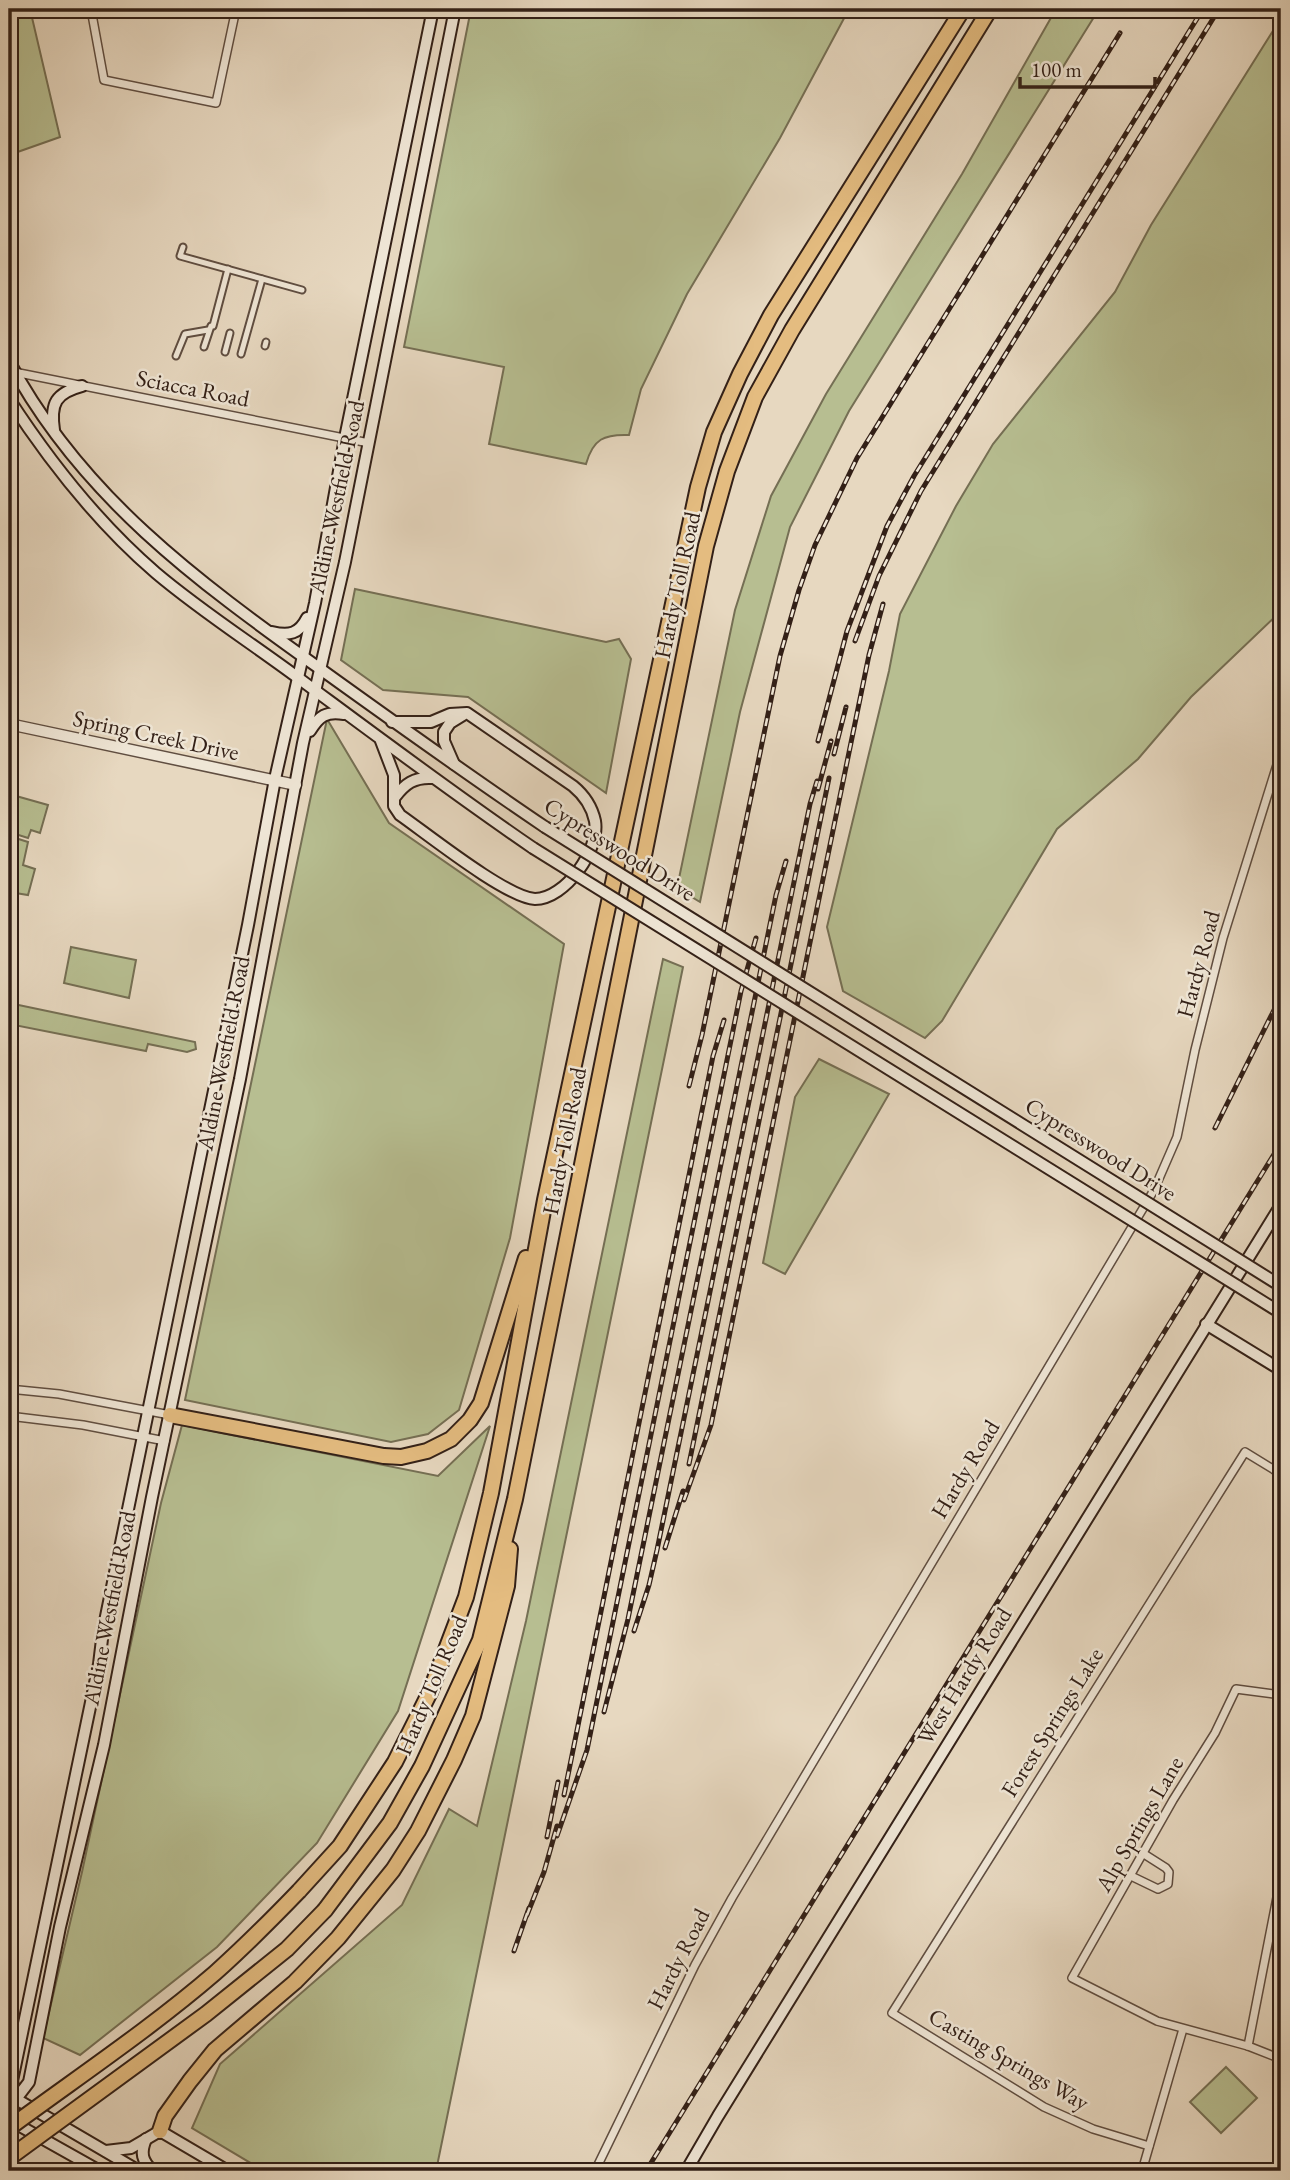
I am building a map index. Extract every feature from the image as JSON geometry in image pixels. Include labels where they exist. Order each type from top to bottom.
[{"type":"highway","name":"Hardy Toll Road","points":[[9,2125],[172,2008],[213,1974],[299,1891],[340,1846],[394,1762],[430,1692],[466,1597],[491,1493],[545,1200],[698,487],[714,432],[771,315],[963,9]]},
{"type":"highway","name":"Hardy Toll Road","points":[[9,2158],[206,2014],[287,1949],[325,1910],[390,1823],[422,1766],[469,1665],[480,1640],[515,1499],[706,546],[727,471],[755,397],[792,330],[990,9]]},
{"type":"highway","points":[[170,1415],[383,1456],[414,1455],[440,1446],[461,1430],[481,1403],[545,1200]]},
{"type":"highway","points":[[160,2131],[165,2116],[215,2050],[295,1982],[338,1938],[393,1870],[418,1830],[473,1716],[507,1586],[515,1499]]},
{"type":"main road","name":"Aldine Westfield Road","points":[[16,2099],[12,2081],[42,1927],[99,1664],[103,1631],[186,1219],[275,779],[315,603],[345,438],[433,9]]},
{"type":"main road","name":"Aldine Westfield Road","points":[[9,2125],[16,2099],[29,2082],[59,1932],[104,1745],[240,1079],[303,743],[345,562],[455,9]]},
{"type":"main road","points":[[381,261],[405,265]]},
{"type":"main road","name":"Cypresswood Drive","points":[[9,361],[12,371],[29,398],[55,433],[98,485],[141,530],[186,570],[302,657],[545,827],[1281,1286]]},
{"type":"main road","points":[[55,433],[52,415],[57,400],[68,390],[82,386]]},
{"type":"main road","name":"Cypresswood Drive","points":[[9,399],[66,478],[127,545],[190,601],[432,778],[533,848],[1281,1313]]},
{"type":"main road","points":[[127,545],[141,530]]},
{"type":"main road","points":[[269,632],[293,634],[302,627],[315,603]]},
{"type":"main road","points":[[303,743],[318,718],[333,712],[347,715]]},
{"type":"main road","points":[[454,764],[444,741],[444,732],[450,723],[467,713]]},
{"type":"main road","points":[[381,741],[394,775],[394,806],[400,815],[508,891],[536,899],[548,895],[570,882],[584,862],[594,836],[595,822],[587,800],[573,786],[467,713],[450,714],[431,722],[392,722]]},
{"type":"main road","points":[[395,797],[410,782],[432,778]]},
{"type":"main road","points":[[247,925],[269,931]]},
{"type":"main road","points":[[216,1073],[240,1079]]},
{"type":"main road","name":"West Hardy Road","points":[[686,2171],[1206,1324],[1278,1218],[1281,1205]]},
{"type":"main road","points":[[186,1219],[209,1225]]},
{"type":"main road","points":[[1206,1324],[1281,1370]]},
{"type":"main road","points":[[99,1664],[119,1668]]},
{"type":"main road","points":[[67,1815],[86,1819]]},
{"type":"main road","points":[[42,1927],[59,1932]]},
{"type":"main road","points":[[16,2099],[139,2171]]},
{"type":"main road","points":[[9,2125],[76,2156],[100,2171]]},
{"type":"main road","points":[[106,2151],[131,2148],[160,2131],[228,2171]]},
{"type":"main road","points":[[146,2139],[142,2156],[153,2171]]},
{"type":"main road","points":[[76,2156],[89,2171]]},
{"type":"street","points":[[91,9],[104,80],[216,103],[236,9]]},
{"type":"street","points":[[183,247],[180,256],[302,290]]},
{"type":"street","points":[[204,348],[208,330],[213,326],[228,269]]},
{"type":"street","points":[[241,354],[262,279]]},
{"type":"street","points":[[176,356],[185,334],[208,330]]},
{"type":"street","points":[[225,352],[229,332],[244,340]]},
{"type":"street","name":"Sciacca Road","points":[[12,371],[369,443]]},
{"type":"street","name":"Spring Creek Drive","points":[[9,724],[296,785]]},
{"type":"street","name":"Hardy Road","points":[[595,2171],[695,1965],[732,1898],[1154,1190],[1177,1137],[1223,938],[1281,752]]},
{"type":"street","points":[[9,1389],[59,1394],[170,1415]]},
{"type":"street","points":[[9,1416],[83,1425],[165,1441]]},
{"type":"street","name":"Forest Springs Lake","points":[[892,2013],[1245,1452],[1281,1474]]},
{"type":"street","name":"Alp Springs Lane","points":[[1183,2029],[1136,2012],[1072,1978],[1173,1800],[1215,1733],[1236,1689],[1281,1695]]},
{"type":"street","points":[[1131,1876],[1158,1889],[1168,1884],[1169,1872],[1166,1868],[1143,1854]]},
{"type":"street","points":[[1248,2046],[1281,1877]]},
{"type":"street","name":"Casting Springs Way","points":[[892,2013],[1044,2107],[1093,2129],[1149,2146]]},
{"type":"street","points":[[1142,2171],[1183,2029],[1248,2046],[1281,2059]]},
{"type":"green space","points":[[9,9],[30,9],[60,137],[9,155]]},
{"type":"green space","points":[[471,9],[849,9],[780,138],[687,294],[641,389],[629,435],[601,440],[592,449],[586,464],[489,444],[504,367],[404,347]]},
{"type":"green space","points":[[1056,9],[1099,9],[849,411],[790,527],[740,712],[700,902],[677,888],[735,610],[771,496],[826,394],[962,174]]},
{"type":"green space","points":[[1281,18],[1281,611],[1191,697],[1138,759],[1057,829],[942,1021],[925,1038],[843,991],[827,927],[889,671],[900,614],[956,506],[993,444],[1115,292],[1151,225]]},
{"type":"green space","points":[[355,589],[606,642],[619,639],[631,659],[606,793],[468,697],[383,690],[341,660]]},
{"type":"green space","points":[[327,719],[389,823],[564,944],[510,1238],[459,1410],[428,1434],[391,1442],[185,1400]]},
{"type":"green space","points":[[9,794],[48,805],[40,833],[31,830],[28,838],[9,832]]},
{"type":"green space","points":[[9,836],[28,842],[23,865],[35,869],[28,895],[9,892]]},
{"type":"green space","points":[[71,947],[136,960],[129,998],[64,983]]},
{"type":"green space","points":[[663,959],[683,967],[436,2171],[264,2171],[192,2128],[220,2064],[402,1905],[449,1809],[477,1826],[526,1621]]},
{"type":"green space","points":[[9,1003],[195,1042],[196,1049],[187,1052],[148,1044],[146,1051],[9,1024]]},
{"type":"green space","points":[[819,1059],[889,1094],[785,1274],[763,1263],[795,1097]]},
{"type":"green space","points":[[182,1425],[438,1476],[490,1426],[398,1711],[317,1843],[217,1947],[80,2055],[43,2038],[82,1872],[161,1503]]},
{"type":"green space","points":[[1226,2067],[1257,2098],[1221,2133],[1190,2102]]},
{"type":"railway","points":[[818,741],[847,631],[887,526],[914,476],[1203,9]]},
{"type":"railway","points":[[855,641],[879,576],[921,491],[1219,9]]},
{"type":"railway","points":[[689,1086],[702,1035],[780,656],[815,545],[857,458],[1120,33]]},
{"type":"railway","points":[[684,1500],[711,1425],[869,655],[883,604]]},
{"type":"railway","points":[[834,754],[846,707]]},
{"type":"railway","points":[[818,789],[831,741]]},
{"type":"railway","points":[[689,1464],[829,778]]},
{"type":"railway","points":[[634,1631],[657,1550],[810,804],[817,781]]},
{"type":"railway","points":[[604,1712],[628,1619],[776,895],[786,861]]},
{"type":"railway","points":[[557,1836],[587,1750],[741,991],[756,938]]},
{"type":"railway","points":[[1215,1128],[1281,996]]},
{"type":"railway","points":[[564,1795],[713,1056],[724,1020]]},
{"type":"railway","points":[[646,2171],[1281,1143]]},
{"type":"railway","points":[[665,1548],[683,1491]]},
{"type":"railway","points":[[547,1837],[558,1782]]},
{"type":"railway","points":[[527,1915],[544,1872],[557,1826]]},
{"type":"railway","points":[[514,1951],[529,1908]]}]
